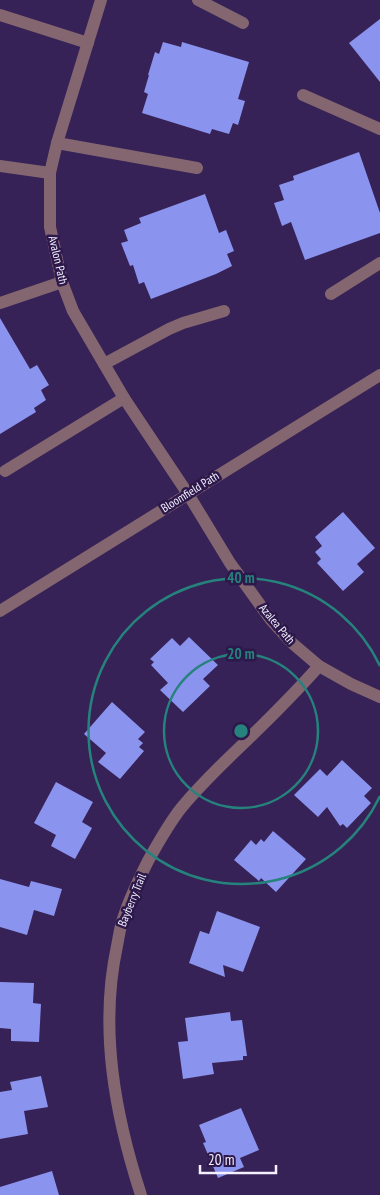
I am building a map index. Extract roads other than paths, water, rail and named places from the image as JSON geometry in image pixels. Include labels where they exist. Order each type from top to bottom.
[{"type":"street","name":"Avalon Path","points":[[101,0],[57,142],[50,173],[50,227],[62,282],[73,311],[124,398],[188,494]]},
{"type":"street","points":[[198,0],[243,23]]},
{"type":"street","points":[[0,15],[88,43]]},
{"type":"street","points":[[304,95],[380,130]]},
{"type":"street","points":[[57,142],[197,168]]},
{"type":"street","points":[[0,166],[50,173]]},
{"type":"street","points":[[331,294],[380,263]]},
{"type":"street","points":[[0,303],[62,282]]},
{"type":"street","points":[[104,364],[169,329],[224,311]]},
{"type":"street","name":"Bloomfield Path","points":[[0,611],[380,375]]},
{"type":"street","points":[[5,471],[124,398]]},
{"type":"street","name":"Azalea Path","points":[[188,494],[230,563],[266,612],[292,643],[319,666],[351,684],[380,697]]},
{"type":"street","name":"Bayberry Trail","points":[[141,1195],[130,1162],[118,1113],[111,1065],[108,1017],[112,968],[123,918],[158,843],[181,808],[206,780],[289,699],[319,666]]}]
